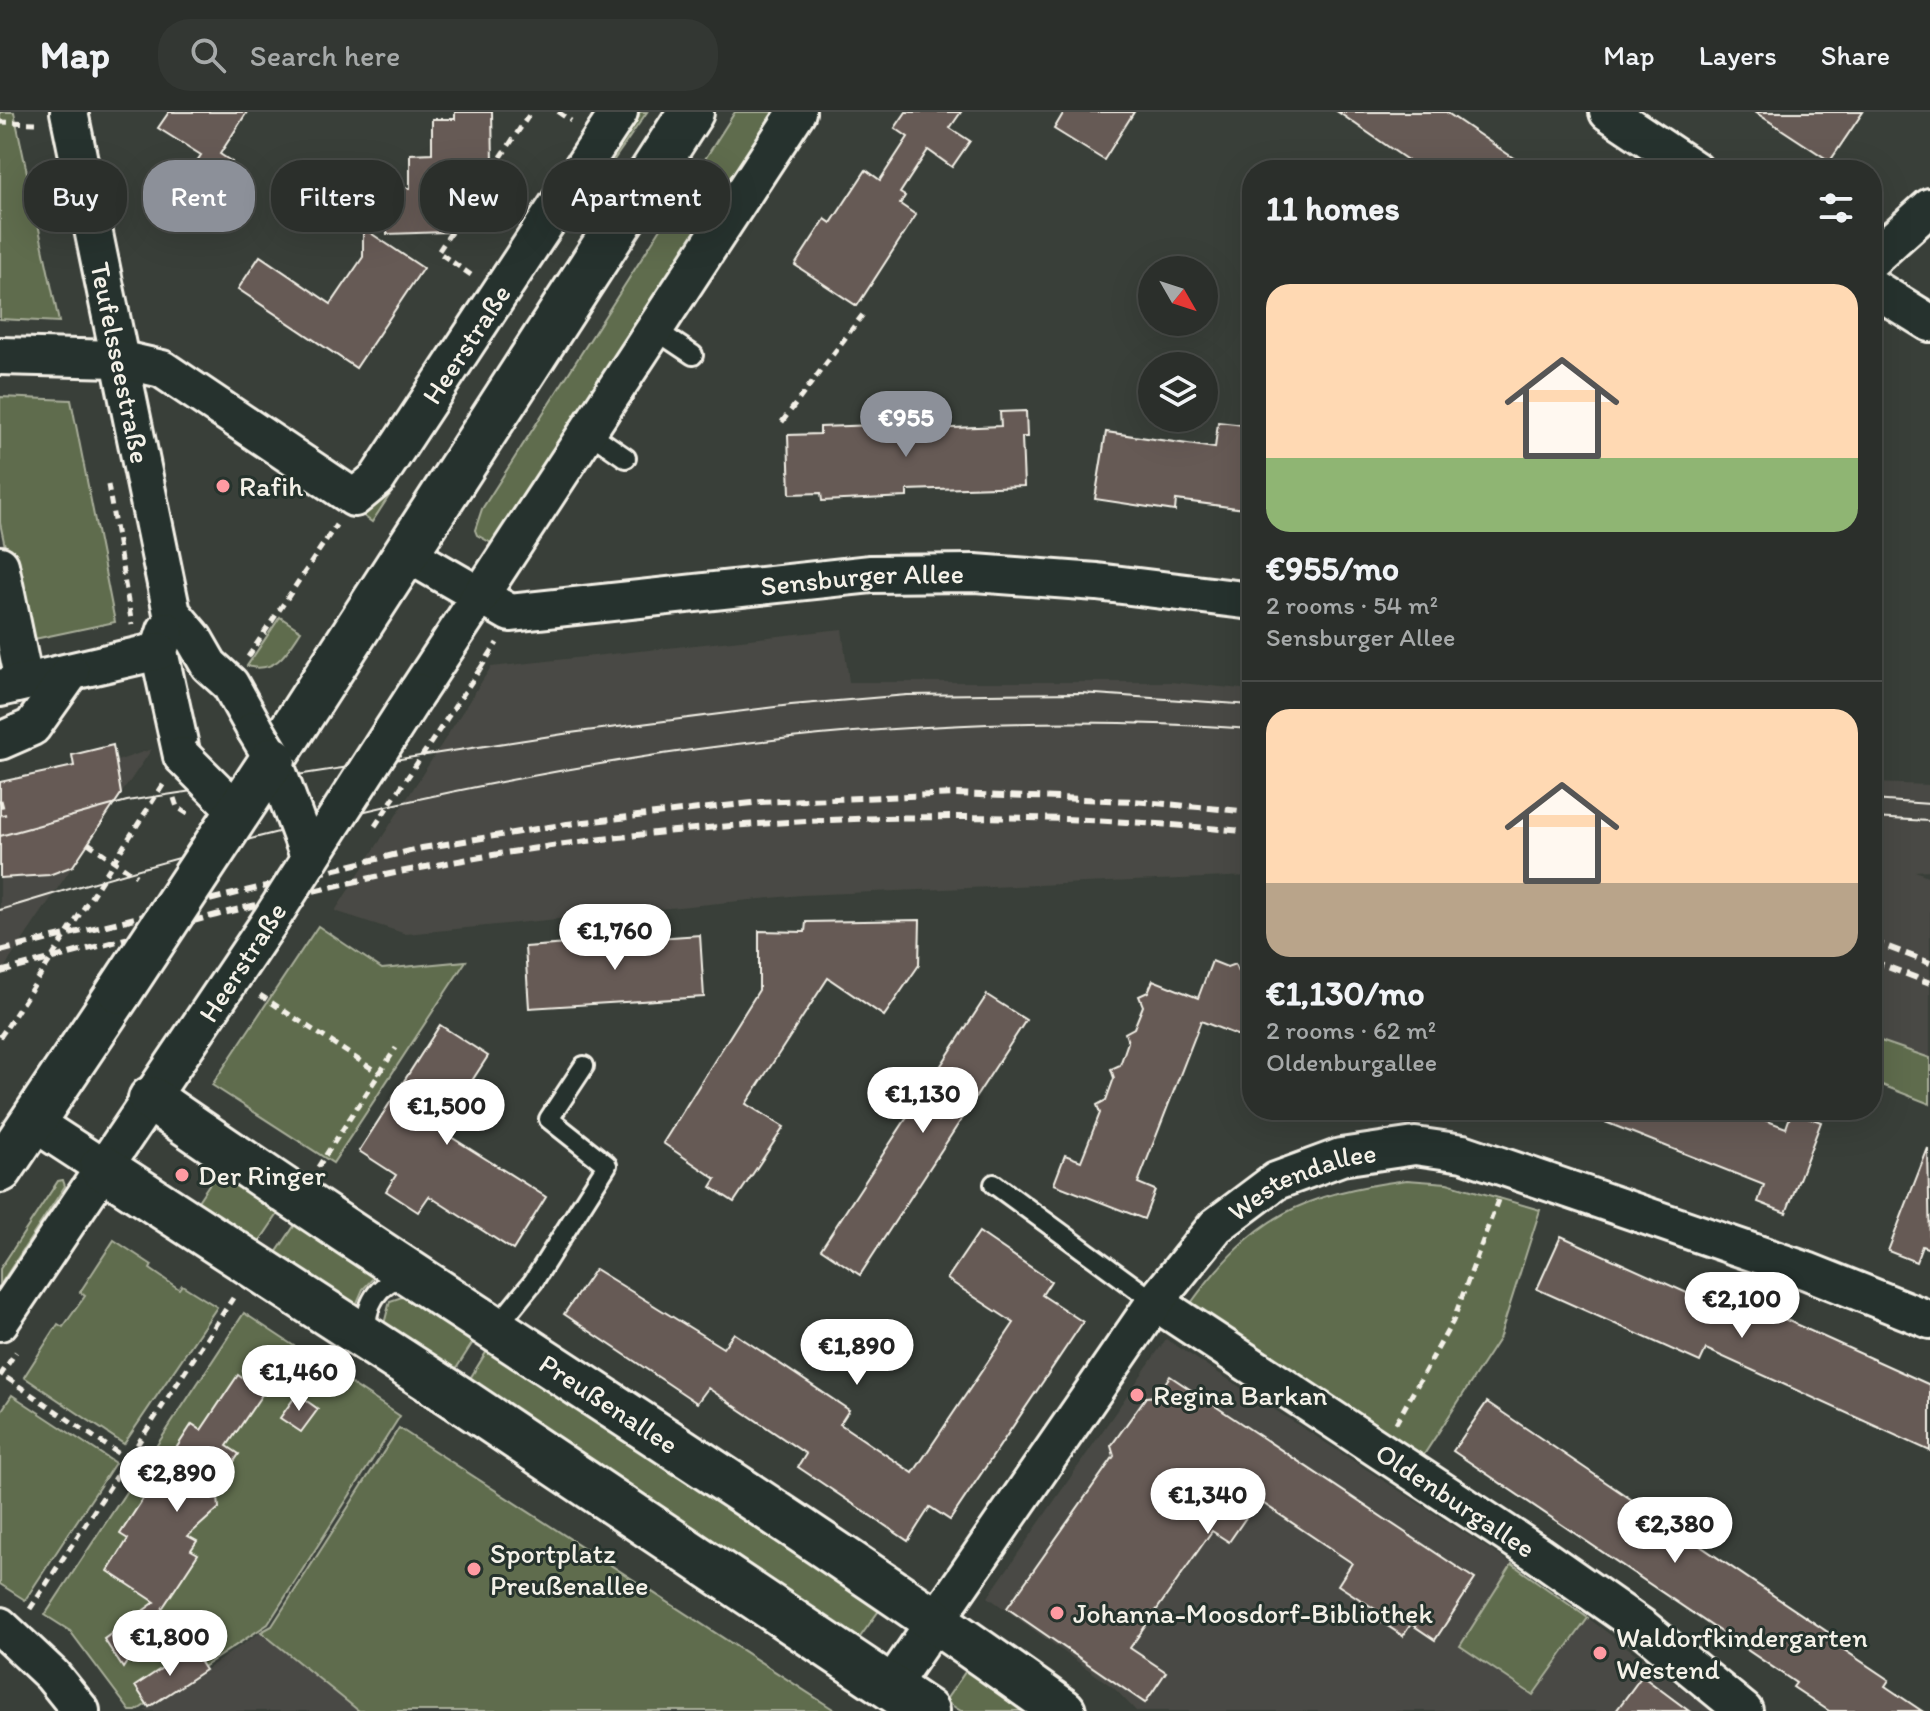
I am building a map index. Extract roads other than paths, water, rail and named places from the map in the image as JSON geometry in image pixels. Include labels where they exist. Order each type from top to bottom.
[{"type":"street","name":"Heerstraße","points":[[118,359],[162,369],[354,498],[377,479],[619,112]]},
{"type":"street","points":[[0,1170],[238,812],[264,744],[299,718],[691,112]]},
{"type":"street","name":"Heerstraße","points":[[0,1322],[270,921],[477,597],[797,112]]},
{"type":"street","points":[[1608,112],[1680,160]]},
{"type":"street","name":"Teufelsseestraße","points":[[55,117],[118,359],[172,613],[194,639],[209,665],[230,684],[264,744],[310,859]]},
{"type":"street","points":[[1882,250],[1930,207]]},
{"type":"street","points":[[1882,293],[1930,323]]},
{"type":"street","points":[[0,356],[118,359]]},
{"type":"street","points":[[406,553],[477,597]]},
{"type":"street","points":[[0,565],[12,684],[159,651]]},
{"type":"street","name":"Sensburger Allee","points":[[477,597],[510,613],[871,574],[975,573],[1097,582],[1242,600]]},
{"type":"street","points":[[172,613],[159,651],[175,767],[238,812]]},
{"type":"street","points":[[0,741],[32,727],[71,672]]},
{"type":"street","name":"Preußenallee","points":[[151,1099],[494,1330],[937,1620],[1063,1711]]},
{"type":"street","points":[[33,1122],[367,1339],[926,1711]]},
{"type":"street","name":"Westendallee","points":[[890,1687],[1155,1302],[1216,1226],[1276,1181],[1341,1157],[1415,1146],[1463,1153],[1807,1271],[1930,1320]]},
{"type":"street","name":"Oldenburgallee","points":[[1155,1302],[1548,1561],[1643,1628],[1744,1711]]},
{"type":"street","points":[[6,1631],[52,1675],[81,1711]]},
{"type":"lane","points":[[654,329],[693,355]]},
{"type":"lane","points":[[587,431],[626,458]]},
{"type":"lane","points":[[494,1330],[533,1282],[607,1165],[549,1119],[584,1066]]},
{"type":"lane","points":[[994,1184],[1155,1302]]},
{"type":"lane","points":[[367,1339],[365,1314],[387,1281],[410,1274]]},
{"type":"tram line","points":[[0,836],[127,801],[570,733],[791,705],[907,695],[1081,693],[1242,704]]},
{"type":"tram line","points":[[0,910],[152,865],[306,825],[461,790],[618,761],[776,740],[934,726],[1093,723],[1242,729]]},
{"type":"tram line","points":[[1882,801],[1930,804]]},
{"type":"tram line","points":[[1882,819],[1930,821]]},
{"type":"railway","points":[[0,951],[422,848],[567,824],[761,802],[954,794],[1134,801],[1242,811]]},
{"type":"railway","points":[[0,972],[243,908],[390,874],[497,854],[604,839],[820,820],[928,817],[1036,818],[1242,831]]},
{"type":"railway","points":[[1882,945],[1930,963]]},
{"type":"railway","points":[[1882,965],[1930,983]]},
{"type":"place","name":"Rafih","points":[[223,486]]},
{"type":"place","name":"Der Ringer","points":[[182,1175]]},
{"type":"place","name":"Regina Barkan","points":[[1137,1395]]},
{"type":"place","name":"Sportplatz Preußenallee","points":[[474,1569]]},
{"type":"place","name":"Johanna-Moosdorf-Bibliothek","points":[[1057,1613]]},
{"type":"place","name":"Waldorfkindergarten Westend","points":[[1600,1653]]}]
